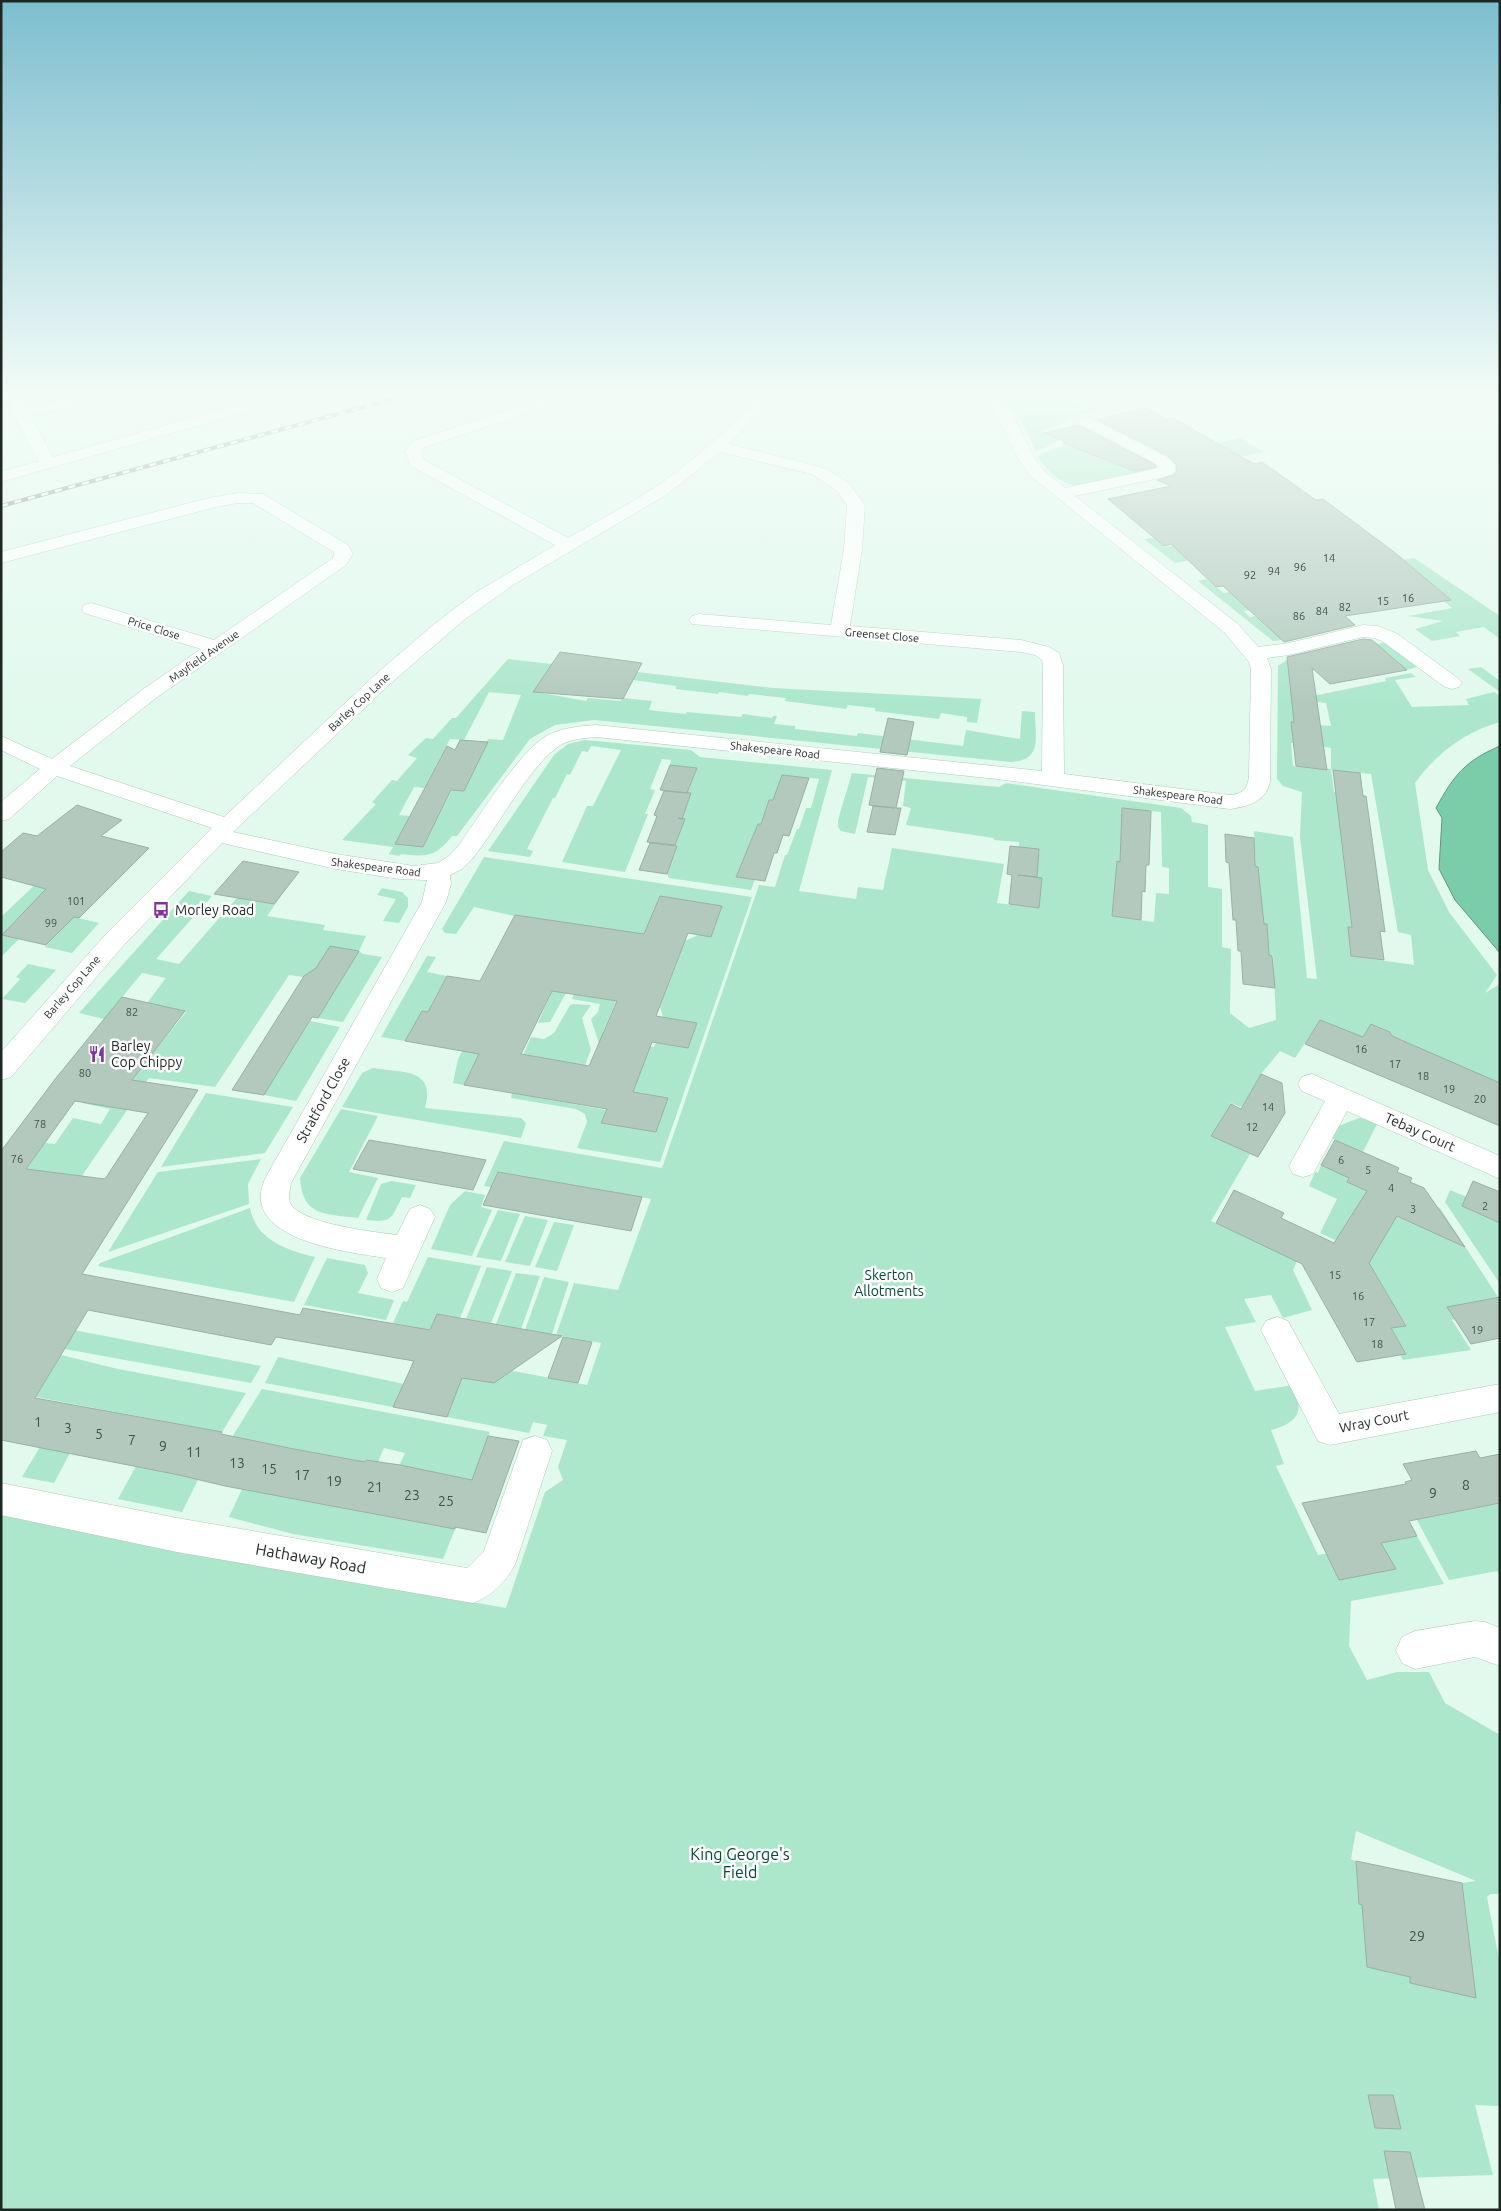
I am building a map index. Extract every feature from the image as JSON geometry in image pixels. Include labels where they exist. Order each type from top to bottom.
[{"type":"street","name":"Mayfield Avenue","points":[[1,558],[215,502],[245,499]]},
{"type":"street","name":"Mayfield Avenue","points":[[1,814],[54,768],[149,694],[340,561],[344,554],[342,548],[259,499]]},
{"type":"street","points":[[484,499],[567,544]]},
{"type":"street","name":"Barley Cop Lane","points":[[1,1070],[89,967],[221,830],[404,660],[456,617],[504,582],[646,499]]},
{"type":"street","name":"Greenset Close","points":[[852,499],[856,505],[853,549],[840,631],[1031,647],[1052,657],[1053,779]]},
{"type":"street","name":"Shakespeare Road","points":[[221,830],[280,852],[340,863],[407,872],[438,871],[458,861],[533,758],[546,744],[556,738],[576,733],[610,731],[1053,779],[1230,802],[1245,800],[1255,794],[1259,780],[1261,669],[1259,661],[1239,636],[1211,611],[1071,499]]},
{"type":"street","name":"Price Close","points":[[91,610],[217,647]]},
{"type":"street","points":[[699,620],[840,631]]},
{"type":"street","points":[[1253,654],[1289,649],[1356,632],[1377,632],[1390,637],[1452,683]]},
{"type":"street","points":[[1,742],[54,768],[221,830]]},
{"type":"street","name":"Stratford Close","points":[[406,1249],[310,1231],[292,1222],[277,1208],[275,1196],[277,1183],[434,902],[439,884],[438,871]]},
{"type":"street","name":"Tebay Court","points":[[1312,1084],[1500,1168]]},
{"type":"street","points":[[1303,1166],[1341,1097]]},
{"type":"street","points":[[392,1279],[420,1217]]},
{"type":"street","name":"Wray Court","points":[[1277,1330],[1330,1430],[1500,1398]]},
{"type":"street","name":"Hathaway Road","points":[[1,1499],[177,1535],[472,1586],[498,1562],[535,1451]]},
{"type":"street","points":[[1415,1650],[1475,1639],[1485,1640],[1500,1648]]},
{"type":"green space","points":[[1154,538],[1165,547],[1177,545],[1195,559],[1175,563],[1144,539]]},
{"type":"green space","points":[[1414,558],[1500,616],[1500,639],[1484,627],[1456,632],[1460,636],[1432,641],[1415,629],[1443,621],[1408,616],[1452,608],[1441,599],[1448,597],[1425,579],[1334,573]]},
{"type":"green space","points":[[1326,573],[1348,592],[1244,611],[1250,617],[1255,616],[1270,629],[1287,626],[1299,638],[1273,641],[1198,581],[1206,579],[1224,593]]},
{"type":"green space","points":[[1369,640],[1379,644],[1385,642],[1417,667],[1407,670],[1387,652],[1320,664]]},
{"type":"green space","points":[[1299,656],[1314,670],[1290,675],[1313,696],[1386,681],[1385,678],[1411,673],[1416,677],[1395,680],[1412,707],[1469,705],[1466,699],[1494,692],[1500,696],[1500,722],[1474,732],[1452,745],[1423,772],[1415,783],[1428,870],[1449,912],[1497,975],[1485,993],[1500,984],[1500,1083],[1411,1057],[1416,1046],[1392,1036],[1391,1032],[1375,1025],[1369,1027],[1363,1037],[1320,1020],[1295,1058],[1280,1051],[1261,1074],[1243,1105],[1241,1107],[1231,1103],[1211,1136],[1250,1154],[1211,1221],[1297,1261],[1293,1270],[1312,1310],[1283,1318],[1271,1295],[1244,1299],[1256,1322],[1225,1327],[1255,1391],[1293,1385],[1299,1409],[1297,1414],[1288,1423],[1271,1430],[1284,1464],[1276,1466],[1318,1555],[1417,1536],[1444,1584],[1351,1601],[1349,1646],[1367,1680],[1397,1672],[1429,1672],[1445,1703],[1500,1735],[1500,1894],[1490,1894],[1487,1897],[1500,1964],[1500,2106],[1475,2105],[1493,2175],[1373,2179],[1379,2210],[1,2210],[1,1512],[506,1608],[545,1492],[563,1480],[558,1467],[567,1440],[543,1436],[547,1425],[533,1422],[529,1433],[447,1417],[451,1407],[437,1404],[432,1415],[420,1412],[400,1392],[393,1407],[265,1383],[278,1357],[404,1384],[423,1334],[415,1327],[393,1323],[403,1301],[407,1302],[428,1257],[481,1266],[460,1318],[437,1314],[428,1335],[503,1369],[587,1385],[601,1343],[556,1335],[574,1283],[618,1290],[651,1199],[498,1172],[491,1187],[484,1186],[504,1141],[662,1168],[759,885],[775,887],[785,855],[787,855],[797,829],[799,829],[806,808],[811,808],[819,779],[804,777],[773,800],[769,800],[761,824],[758,824],[736,876],[755,879],[751,890],[669,878],[667,874],[677,846],[675,846],[684,820],[682,819],[691,794],[687,793],[697,768],[670,765],[671,760],[662,759],[650,789],[655,790],[645,814],[648,814],[625,872],[562,862],[587,806],[593,806],[621,750],[591,746],[588,752],[582,751],[570,775],[567,774],[555,798],[553,798],[527,849],[533,851],[530,857],[488,851],[554,755],[568,744],[585,740],[691,750],[700,757],[832,770],[799,891],[856,899],[858,887],[883,890],[892,848],[1004,864],[997,903],[1039,908],[1042,879],[1037,878],[1039,849],[1019,847],[1019,842],[994,840],[994,838],[906,825],[911,808],[903,806],[906,781],[868,777],[855,834],[841,831],[838,827],[838,820],[852,773],[999,787],[1006,783],[1181,808],[1191,816],[1192,822],[1208,825],[1208,887],[1222,889],[1222,947],[1231,949],[1230,1013],[1249,1028],[1276,1020],[1273,956],[1269,955],[1267,924],[1264,924],[1258,867],[1255,866],[1254,831],[1293,837],[1307,978],[1317,979],[1300,837],[1302,792],[1283,786],[1277,779],[1278,666],[1288,659]],"holes":[[[1292,699],[1326,703],[1331,726],[1318,725],[1320,746],[1331,748],[1331,769],[1293,766],[1291,743],[1294,743],[1291,722],[1294,722]],[[1331,770],[1371,774],[1398,932],[1411,935],[1414,965],[1351,956],[1348,927],[1352,927],[1336,793],[1334,792]],[[1122,808],[1161,812],[1162,867],[1169,868],[1169,894],[1156,893],[1154,922],[1112,916],[1117,861],[1120,862]],[[1356,1831],[1476,1881],[1462,1883],[1476,1997],[1410,1983],[1410,1977],[1368,1967],[1362,1905],[1359,1904],[1356,1861],[1351,1859]]]},
{"type":"green space","points":[[508,659],[551,664],[553,662],[773,688],[981,699],[977,723],[967,722],[967,717],[941,713],[939,719],[875,711],[875,708],[848,705],[846,709],[785,701],[786,698],[719,692],[718,694],[676,689],[676,686],[633,680],[536,692],[586,701],[588,698],[621,701],[623,698],[652,701],[649,710],[685,714],[687,712],[741,717],[743,714],[772,718],[777,716],[774,724],[795,726],[795,729],[857,736],[858,733],[963,746],[966,730],[1020,739],[1022,711],[1035,712],[1036,738],[1033,752],[1028,757],[1011,762],[594,720],[555,725],[530,739],[457,836],[452,836],[435,852],[424,855],[401,854],[399,856],[389,854],[393,847],[342,840],[376,804],[372,802],[392,780],[397,781],[417,758],[408,755],[426,738],[433,739],[452,718],[456,718]],"holes":[[[489,692],[521,695],[503,740],[488,739],[464,791],[452,790],[423,847],[395,844],[410,816],[399,815],[414,787],[424,788],[450,739],[464,740]]]},
{"type":"green space","points":[[1481,667],[1500,681],[1500,692],[1468,669]]},
{"type":"green space","points":[[484,857],[752,897],[660,1162],[577,1148],[587,1122],[585,1114],[576,1109],[511,1098],[512,1093],[606,1110],[602,1123],[656,1132],[668,1098],[633,1092],[639,1074],[601,1050],[591,1019],[598,1012],[600,1004],[572,999],[574,994],[616,1001],[603,1032],[630,1036],[628,1043],[654,1047],[656,1043],[688,1048],[697,1023],[663,1017],[660,1007],[685,941],[698,935],[711,937],[722,906],[683,900],[644,934],[514,916],[474,907],[456,934],[445,933],[442,929]]},
{"type":"green space","points":[[41,879],[69,889],[1,957],[1,917]]},
{"type":"green space","points":[[250,883],[290,883],[267,916],[325,925],[323,930],[366,936],[359,951],[363,954],[382,957],[343,1022],[318,1018],[310,978],[289,975],[215,1087],[149,1078],[75,1186],[20,1178],[45,1143],[55,1144],[73,1118],[101,1124],[110,1109],[82,1103],[91,1090],[156,1044],[160,1044],[186,1012],[147,1003],[166,978],[142,973],[104,1019],[79,1013],[189,891],[212,896],[156,959],[179,964]]},
{"type":"green space","points":[[382,888],[402,892],[408,898],[408,907],[399,923],[383,921],[396,899],[377,895]]},
{"type":"green space","points":[[74,917],[99,923],[72,953],[45,947]]},
{"type":"green space","points":[[427,956],[436,957],[427,972],[447,976],[431,1005],[433,1006],[430,1012],[422,1011],[405,1041],[381,1037]]},
{"type":"green space","points":[[28,964],[56,970],[25,1003],[2,999],[20,979],[16,977]]},
{"type":"green space","points":[[552,991],[566,993],[550,1022],[538,1023]]},
{"type":"green space","points":[[570,1005],[591,1005],[582,1018],[591,1050],[585,1065],[523,1055],[531,1037],[544,1039],[554,1033]]},
{"type":"green space","points":[[310,1021],[340,1027],[296,1101],[264,1095]]},
{"type":"green space","points":[[462,1051],[479,1054],[464,1085],[453,1083],[458,1059]]},
{"type":"green space","points":[[373,1068],[406,1072],[421,1079],[426,1086],[425,1108],[521,1118],[526,1123],[521,1138],[342,1107],[362,1073]]},
{"type":"green space","points":[[206,1093],[293,1107],[265,1153],[161,1167]]},
{"type":"green space","points":[[341,1109],[378,1116],[349,1172],[378,1178],[358,1218],[336,1216],[318,1211],[311,1207],[302,1191],[300,1178]]},
{"type":"green space","points":[[1359,1118],[1378,1122],[1363,1152],[1331,1138],[1336,1127]]},
{"type":"green space","points":[[261,1159],[248,1184],[249,1204],[108,1252],[158,1172]]},
{"type":"green space","points":[[1321,1165],[1349,1178],[1347,1182],[1371,1193],[1394,1215],[1421,1227],[1432,1205],[1440,1208],[1498,1297],[1448,1307],[1455,1319],[1452,1320],[1471,1350],[1403,1360],[1400,1355],[1406,1353],[1391,1328],[1406,1325],[1395,1307],[1380,1309],[1392,1301],[1381,1283],[1366,1285],[1352,1261],[1371,1257],[1320,1233],[1337,1199],[1309,1186],[1315,1172],[1318,1173]]},
{"type":"green space","points":[[391,1181],[416,1185],[410,1198],[402,1197],[390,1218],[381,1221],[366,1220],[381,1184]]},
{"type":"green space","points":[[1450,1190],[1474,1200],[1470,1210],[1500,1223],[1500,1284],[1445,1202]]},
{"type":"green space","points":[[465,1191],[485,1195],[481,1207],[492,1210],[472,1256],[431,1249],[450,1205]]},
{"type":"green space","points":[[250,1208],[253,1219],[266,1236],[284,1247],[315,1257],[294,1302],[98,1266],[100,1263]]},
{"type":"green space","points":[[498,1210],[520,1214],[501,1261],[476,1257]]},
{"type":"green space","points":[[525,1216],[548,1220],[530,1266],[505,1262]]},
{"type":"green space","points":[[554,1222],[574,1225],[557,1271],[535,1267]]},
{"type":"green space","points":[[327,1258],[365,1265],[368,1273],[358,1293],[394,1300],[386,1320],[304,1305]]},
{"type":"green space","points":[[487,1267],[512,1271],[491,1323],[466,1319]]},
{"type":"green space","points":[[516,1273],[540,1276],[521,1329],[496,1324]]},
{"type":"green space","points":[[544,1277],[569,1282],[552,1334],[525,1330]]},
{"type":"green space","points":[[37,1323],[261,1366],[251,1383],[65,1349],[67,1346],[28,1337]]},
{"type":"green space","points":[[61,1355],[118,1369],[246,1393],[222,1432],[36,1397]]},
{"type":"green space","points":[[262,1389],[490,1432],[472,1480],[399,1466],[405,1453],[384,1448],[378,1462],[360,1461],[232,1437]]},
{"type":"green space","points":[[40,1447],[70,1453],[54,1483],[22,1477]]},
{"type":"green space","points":[[136,1466],[199,1478],[182,1512],[118,1499]]},
{"type":"green space","points":[[242,1489],[455,1529],[443,1559],[293,1534],[229,1517]]},
{"type":"green space","points":[[1500,1503],[1500,1575],[1497,1571],[1449,1580],[1410,1507],[1424,1505],[1430,1517]]},
{"type":"shaded area","points":[[1500,746],[1500,953],[1455,900],[1439,869],[1442,818],[1436,808],[1449,786],[1462,770],[1478,757]]},
{"type":"building","points":[[1108,499],[1323,499],[1394,552],[1451,600],[1345,616],[1355,625],[1284,642],[1223,586],[1216,587],[1171,544],[1164,546]]},
{"type":"building","points":[[1363,639],[1372,640],[1407,670],[1330,684],[1312,668],[1327,770],[1296,766],[1291,722],[1294,722],[1287,657]]},
{"type":"building","points":[[560,652],[642,663],[623,699],[533,692]]},
{"type":"building","points":[[888,718],[914,722],[907,755],[880,752]]},
{"type":"building","points":[[460,740],[488,742],[464,791],[451,790],[423,847],[395,844],[447,746],[455,750]]},
{"type":"building","points":[[670,765],[697,768],[687,793],[660,790]]},
{"type":"building","points":[[877,768],[904,771],[896,808],[901,808],[895,835],[867,832],[873,806],[895,808],[869,805]]},
{"type":"building","points":[[1333,770],[1360,773],[1363,796],[1366,796],[1385,932],[1380,931],[1384,960],[1351,956],[1348,927],[1352,927]]},
{"type":"building","points":[[782,775],[809,778],[789,836],[783,835],[777,853],[774,853],[765,881],[736,877],[758,824],[761,824],[769,800],[773,800]]},
{"type":"building","points":[[664,791],[691,793],[682,819],[685,819],[675,845],[647,842],[657,816],[654,815]]},
{"type":"building","points":[[77,805],[122,820],[101,836],[149,848],[79,918],[74,917],[46,945],[2,935],[46,889],[1,877],[1,852],[23,833],[37,836]]},
{"type":"building","points":[[1122,808],[1151,811],[1149,865],[1146,865],[1145,892],[1142,891],[1141,920],[1112,916],[1117,861],[1120,862]]},
{"type":"building","points":[[1225,834],[1254,838],[1255,866],[1258,867],[1264,924],[1267,924],[1269,955],[1272,956],[1275,988],[1243,984],[1241,951],[1238,951],[1236,920],[1233,920],[1229,863],[1226,862]]},
{"type":"building","points":[[650,843],[677,846],[667,874],[639,870]]},
{"type":"building","points":[[1010,846],[1039,849],[1037,877],[1018,875],[1042,878],[1039,908],[1009,904],[1012,875],[1007,874]]},
{"type":"building","points":[[243,861],[299,872],[274,904],[214,894]]},
{"type":"building","points":[[660,896],[722,906],[711,937],[688,933],[656,1016],[697,1023],[688,1048],[652,1042],[633,1092],[668,1098],[656,1132],[601,1123],[607,1109],[464,1085],[479,1054],[405,1041],[422,1011],[428,1012],[447,976],[480,981],[515,915],[644,934]],"holes":[[[552,991],[617,1001],[589,1066],[521,1054]]]},
{"type":"building","points":[[330,946],[359,951],[318,1018],[312,1017],[264,1095],[232,1090],[304,976],[316,968]]},
{"type":"building","points":[[122,997],[185,1011],[132,1080],[198,1090],[82,1274],[300,1315],[303,1308],[430,1330],[437,1314],[562,1336],[494,1383],[462,1378],[447,1417],[393,1407],[414,1361],[276,1337],[271,1345],[88,1310],[35,1398],[222,1432],[221,1434],[294,1449],[365,1462],[366,1460],[400,1465],[472,1480],[488,1436],[519,1441],[486,1533],[455,1527],[455,1529],[225,1486],[179,1475],[1,1440],[1,1151],[56,1078]],"holes":[[[75,1101],[148,1113],[105,1179],[26,1169]]]},
{"type":"building","points":[[1320,1020],[1363,1037],[1371,1024],[1390,1032],[1392,1036],[1500,1083],[1500,1126],[1305,1044]]},
{"type":"building","points":[[1261,1074],[1282,1083],[1285,1113],[1258,1157],[1211,1136],[1231,1104],[1241,1109]]},
{"type":"building","points":[[369,1140],[486,1160],[473,1190],[353,1169]]},
{"type":"building","points":[[1335,1140],[1399,1168],[1397,1172],[1412,1178],[1410,1182],[1424,1188],[1465,1247],[1397,1216],[1369,1263],[1406,1326],[1391,1328],[1406,1354],[1357,1362],[1302,1264],[1216,1223],[1234,1190],[1284,1213],[1281,1218],[1334,1243],[1367,1191],[1347,1182],[1349,1178],[1321,1165]]},
{"type":"building","points":[[498,1172],[642,1197],[631,1231],[483,1205]]},
{"type":"building","points":[[1473,1181],[1500,1192],[1500,1223],[1462,1206]]},
{"type":"building","points":[[1500,1297],[1500,1338],[1471,1344],[1447,1307]]},
{"type":"building","points":[[563,1337],[592,1342],[578,1383],[548,1378]]},
{"type":"building","points":[[1476,1451],[1480,1458],[1500,1454],[1500,1503],[1409,1521],[1417,1536],[1381,1543],[1396,1569],[1339,1580],[1302,1503],[1406,1484],[1405,1482],[1412,1480],[1403,1464]]},
{"type":"building","points":[[1356,1861],[1462,1883],[1476,1998],[1410,1983],[1410,1977],[1367,1967]]},
{"type":"building","points":[[1368,2095],[1393,2095],[1401,2129],[1375,2128]]},
{"type":"building","points":[[1384,2151],[1410,2152],[1425,2210],[1396,2210]]},
{"type":"railway","points":[[1,506],[26,499]]},
{"type":"place","name":"Morley Road","points":[[161,910]]},
{"type":"place","name":"Barley Cop Chippy","points":[[97,1054]]},
{"type":"park label","name":"Skerton Allotments","points":[[889,1284]]},
{"type":"park label","name":"King George's Field","points":[[740,1863]]}]
